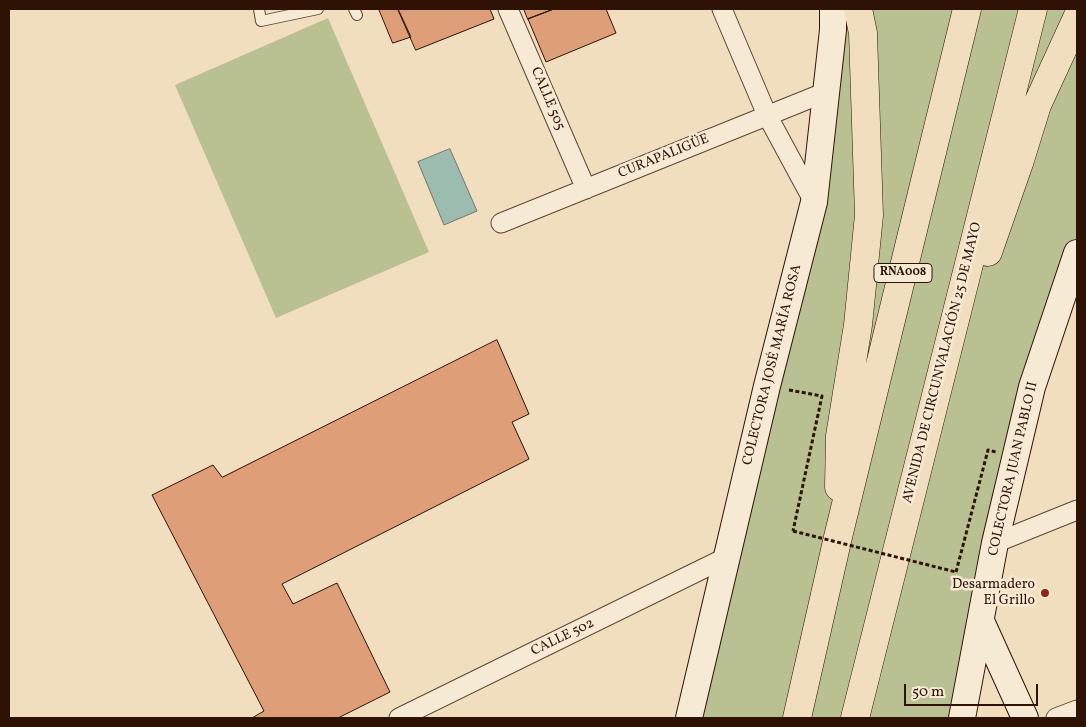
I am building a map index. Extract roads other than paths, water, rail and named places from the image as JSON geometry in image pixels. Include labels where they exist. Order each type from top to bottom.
[{"type":"highway","points":[[838,537],[840,436],[858,325],[870,215],[863,33],[858,9]]},
{"type":"highway","name":"RNA008","points":[[797,718],[838,537],[967,9]]},
{"type":"highway","name":"AVENIDA DE CIRCUNVALACIÓN 25 DE MAYO","points":[[855,718],[1033,9]]},
{"type":"highway","points":[[932,406],[1020,163],[1037,106],[1077,18]]},
{"type":"main road","name":"COLECTORA JOSÉ MARÍA ROSA","points":[[689,718],[766,386],[814,202],[833,30],[833,9]]},
{"type":"main road","name":"COLECTORA JUAN PABLO II","points":[[962,718],[995,543],[1032,387],[1077,253]]},
{"type":"main road","points":[[981,621],[1025,718]]},
{"type":"street","name":"CALLE 505","points":[[508,9],[586,189]]},
{"type":"street","points":[[722,9],[767,115],[814,202]]},
{"type":"street","name":"CURAPALIGÜE","points":[[501,224],[767,115],[784,111],[826,92]]},
{"type":"street","points":[[995,543],[1077,510]]},
{"type":"street","name":"CALLE 502","points":[[399,718],[727,557]]},
{"type":"street","points":[[1056,718],[1077,710]]},
{"type":"lane","points":[[259,9],[261,21],[318,9]]},
{"type":"place","name":"Desarmadero El Grillo","points":[[1045,593]]}]
